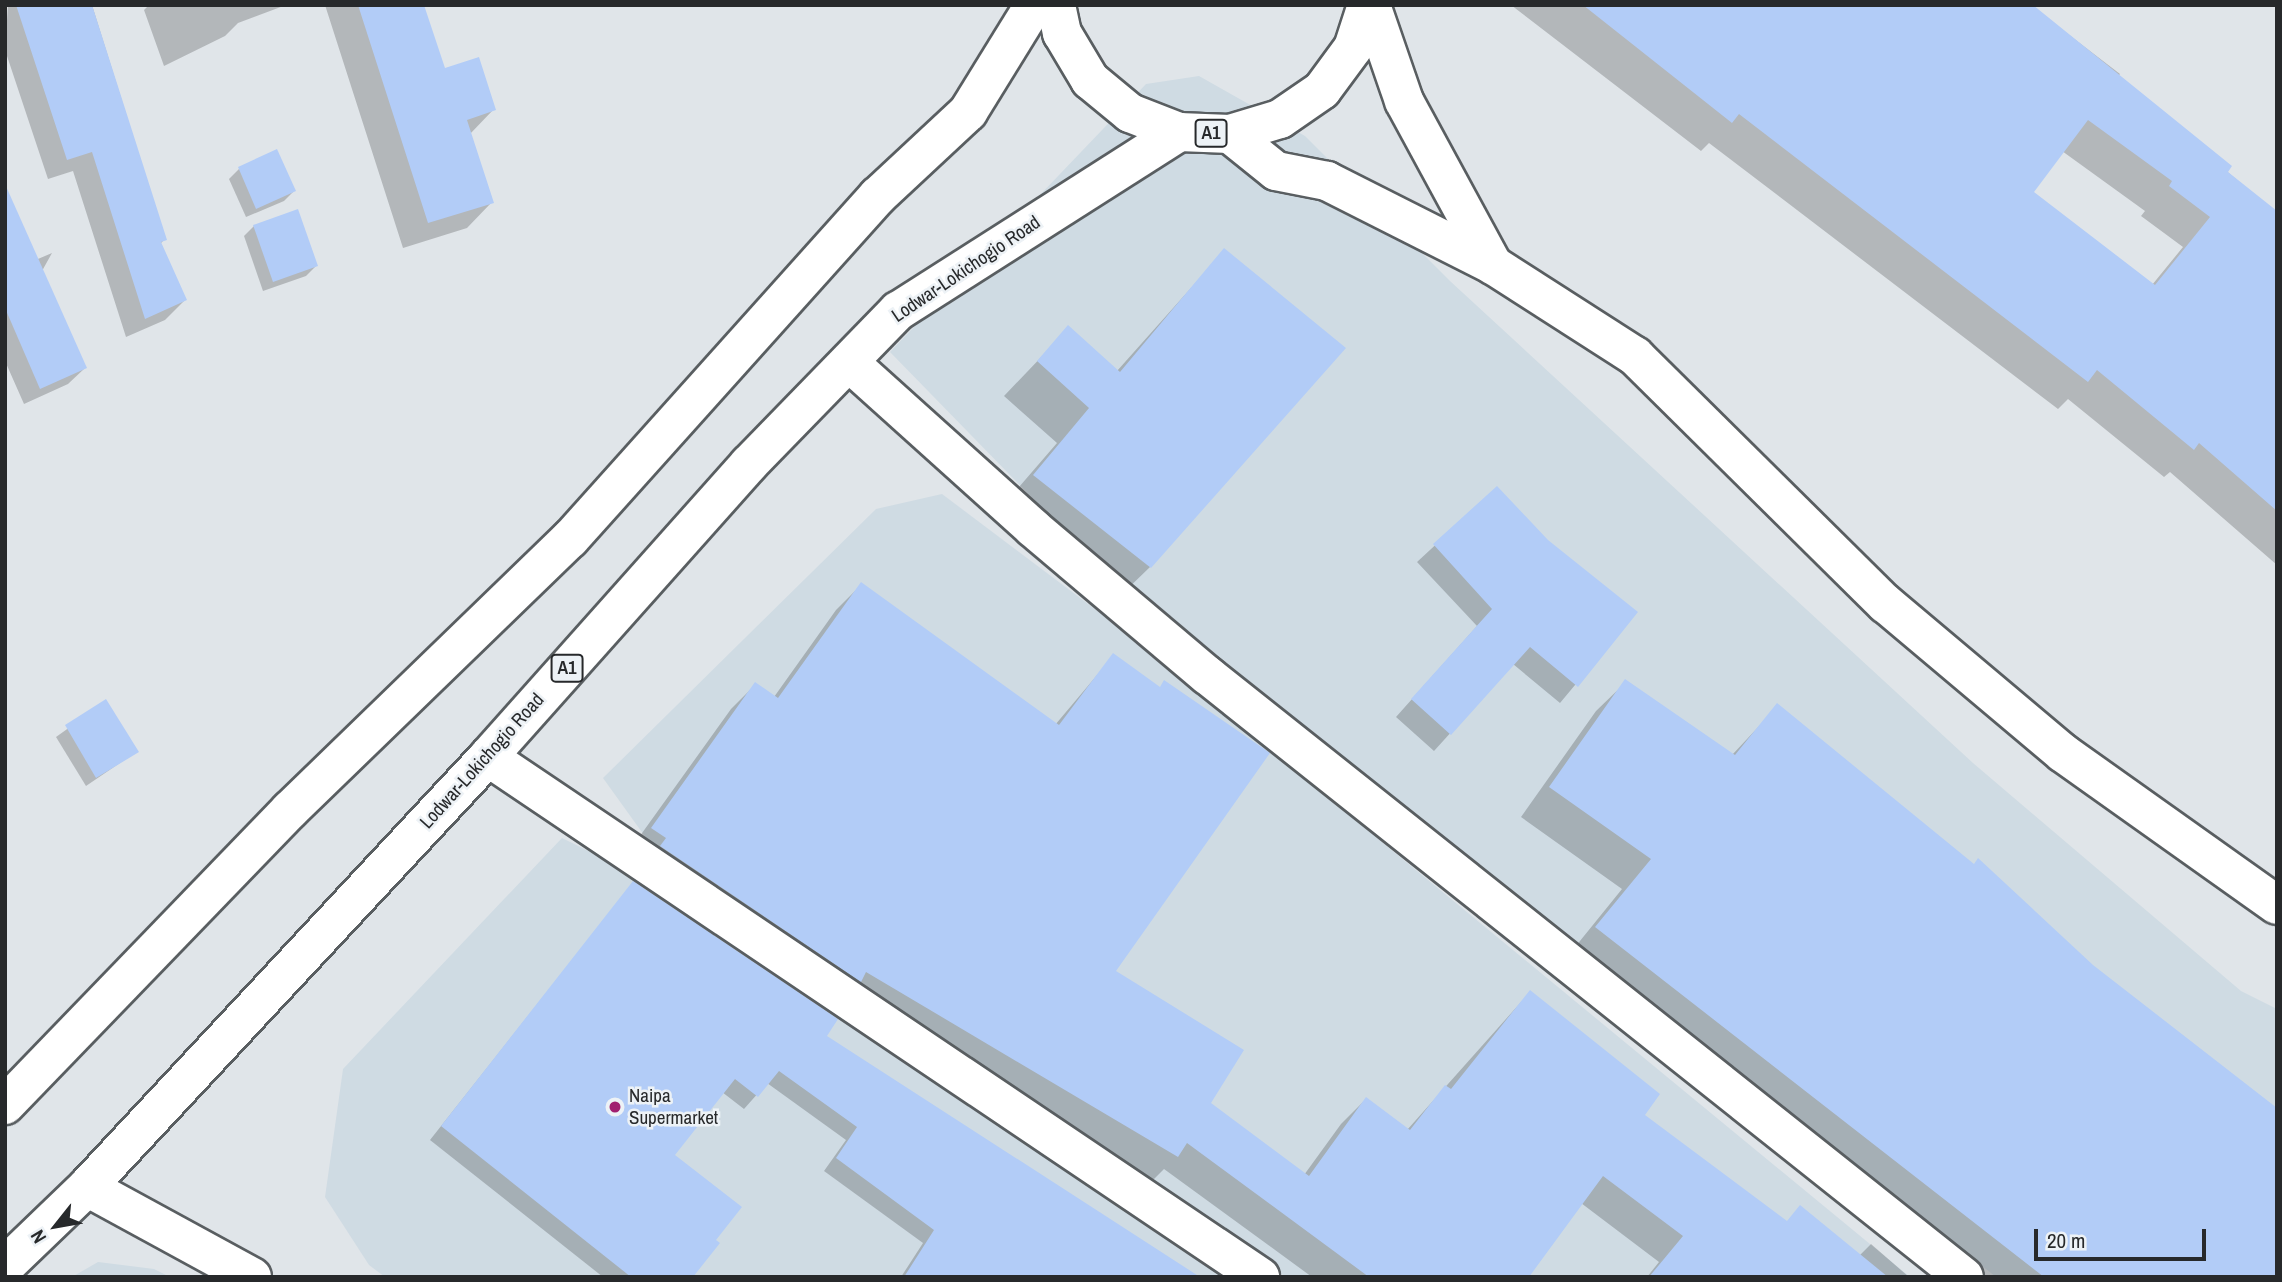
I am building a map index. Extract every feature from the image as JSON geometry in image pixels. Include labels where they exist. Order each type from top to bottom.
[{"type":"main road","points":[[5,1105],[290,810],[570,539],[878,196],[968,112],[1034,5]]},
{"type":"main road","name":"A1","points":[[1056,5],[1062,33],[1090,80],[1130,113],[1179,132],[1230,134],[1280,119],[1322,90],[1353,48],[1369,5]]},
{"type":"main road","points":[[1369,5],[1404,102],[1493,265]]},
{"type":"main road","name":"Lodwar-Lokichogio Road","points":[[5,1266],[87,1187],[488,757],[749,464],[898,311],[1179,132]]},
{"type":"main road","points":[[1230,134],[1276,172],[1327,181],[1493,265],[1635,356],[1886,604],[2063,753],[2277,905]]},
{"type":"main road","points":[[850,363],[1033,528],[1207,674],[1964,1277]]},
{"type":"main road","points":[[488,757],[1260,1277]]},
{"type":"main road","points":[[87,1187],[252,1277]]},
{"type":"shaded area","points":[[1199,76],[1305,136],[1450,281],[1973,763],[2241,991],[2277,1009],[2277,1277],[1996,1277],[1229,666],[1049,515],[890,352],[1146,84]]},
{"type":"shaded area","points":[[942,494],[1144,646],[1910,1277],[1286,1277],[654,849],[603,778],[876,509]]},
{"type":"shaded area","points":[[562,838],[633,873],[1229,1277],[385,1277],[369,1265],[325,1197],[343,1069]]},
{"type":"shaded area","points":[[98,1262],[154,1269],[170,1277],[72,1277]]},
{"type":"building","points":[[16,5],[92,5],[167,240],[161,242],[187,300],[145,319],[92,152],[67,160]]},
{"type":"building","points":[[358,5],[424,5],[445,68],[479,57],[496,110],[467,120],[494,203],[428,223]]},
{"type":"building","points":[[1583,5],[2033,5],[2232,166],[2228,172],[2277,211],[2277,511],[2199,443],[2194,450],[2097,370],[2088,382],[1739,114],[1732,123]],"holes":[[[2088,120],[2172,181],[2169,186],[2210,217],[2155,285],[2034,192]]]},
{"type":"building","points":[[277,149],[296,191],[256,209],[238,167]]},
{"type":"building","points":[[5,184],[87,368],[40,389],[5,308]]},
{"type":"building","points":[[298,209],[318,266],[273,282],[253,225]]},
{"type":"building","points":[[1224,248],[1346,348],[1151,568],[1033,475],[1089,408],[1037,361],[1068,325],[1120,372]]},
{"type":"building","points":[[1497,486],[1548,540],[1638,612],[1578,687],[1530,647],[1451,735],[1411,699],[1492,609],[1433,544]]},
{"type":"building","points":[[861,582],[1059,725],[1113,653],[1160,687],[1164,680],[1270,753],[1116,971],[1244,1050],[1211,1103],[1309,1176],[1366,1097],[1410,1130],[1445,1085],[1451,1089],[1530,990],[1660,1094],[1645,1115],[1787,1221],[1800,1205],[1888,1277],[1649,1277],[1683,1236],[1603,1176],[1529,1277],[1369,1277],[1187,1143],[1178,1157],[866,972],[861,982],[660,846],[666,838],[651,828],[755,682],[778,698]]},
{"type":"building","points":[[1625,679],[1735,755],[1777,703],[1974,864],[1978,858],[2093,965],[2277,1108],[2277,1277],[2044,1277],[1595,927],[1651,859],[1549,787]]},
{"type":"building","points":[[106,699],[139,752],[96,778],[65,725]]},
{"type":"building","points":[[633,881],[838,1019],[827,1036],[1200,1277],[904,1277],[934,1230],[836,1158],[857,1127],[779,1071],[758,1097],[735,1079],[675,1155],[742,1207],[716,1240],[720,1243],[693,1277],[631,1277],[441,1126]]},
{"type":"place","name":"Naipa Supermarket","points":[[615,1107]]}]
